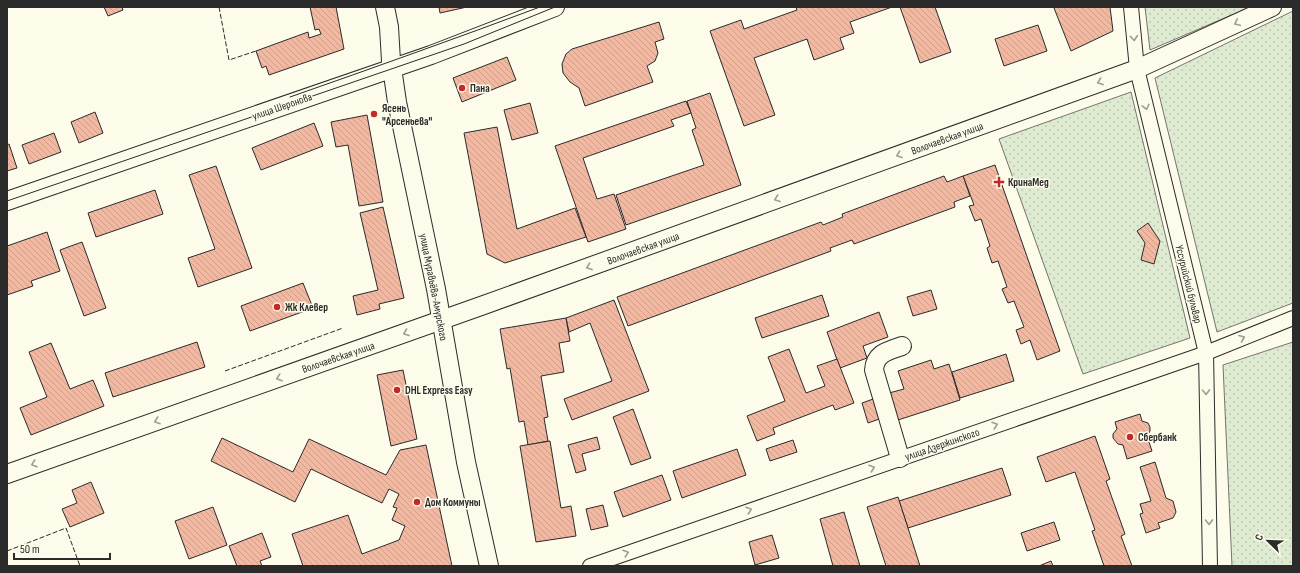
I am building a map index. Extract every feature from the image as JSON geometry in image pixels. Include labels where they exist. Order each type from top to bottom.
[{"type":"main road","name":"улица Муравьёва-Амурского","points":[[385,7],[389,27],[391,61],[397,102],[442,319],[466,462],[489,566]]},
{"type":"main road","name":"улица Шеронова","points":[[7,201],[435,54],[556,7]]},
{"type":"main road","name":"Волочаевская улица","points":[[7,474],[442,319],[489,304],[1137,69],[1272,7]]},
{"type":"main road","points":[[900,458],[874,370],[875,361],[879,355],[902,346]]},
{"type":"street","name":"Уссурийский бульвар","points":[[1131,7],[1137,69],[1206,353],[1210,566]]},
{"type":"street","name":"улица Дзержинского","points":[[590,566],[1206,353],[1293,318]]},
{"type":"green space","points":[[1145,7],[1250,7],[1150,50]]},
{"type":"green space","points":[[1293,11],[1293,303],[1217,332],[1155,78]]},
{"type":"green space","points":[[1131,92],[1190,338],[1083,374],[999,139]]},
{"type":"green space","points":[[1293,342],[1293,566],[1232,566],[1223,365]]},
{"type":"building","points":[[104,7],[122,7],[123,10],[108,16]]},
{"type":"building","points":[[310,7],[336,7],[344,49],[269,75],[266,66],[262,68],[256,51],[308,32],[309,38],[321,34],[319,29],[315,30]]},
{"type":"building","points":[[439,7],[467,7],[440,13]]},
{"type":"building","points":[[796,7],[892,7],[850,22],[854,33],[840,38],[844,49],[814,60],[807,39],[754,58],[775,115],[744,126],[710,31],[741,20],[744,29],[797,10]]},
{"type":"building","points":[[900,7],[935,7],[951,52],[920,63]]},
{"type":"building","points":[[1110,7],[1113,31],[1071,51],[1054,8]]},
{"type":"building","points":[[659,22],[664,39],[655,42],[658,53],[655,61],[647,66],[653,82],[585,106],[579,88],[570,82],[563,73],[562,64],[566,54],[572,49]]},
{"type":"building","points":[[1038,25],[1047,51],[1004,66],[995,39]]},
{"type":"building","points":[[507,57],[516,80],[462,102],[453,78]]},
{"type":"building","points":[[710,93],[741,185],[626,225],[616,195],[704,165],[692,130],[696,128],[687,101]]},
{"type":"building","points":[[686,101],[691,113],[671,120],[674,126],[583,158],[597,199],[614,194],[626,229],[588,242],[555,146]]},
{"type":"building","points":[[530,103],[538,133],[512,140],[504,110]]},
{"type":"building","points":[[95,112],[103,133],[79,143],[71,122]]},
{"type":"building","points":[[367,115],[383,202],[359,206],[348,145],[336,147],[331,122]]},
{"type":"building","points":[[314,123],[323,146],[261,170],[252,148]]},
{"type":"building","points":[[497,127],[517,229],[575,208],[586,237],[505,263],[487,254],[464,133]]},
{"type":"building","points":[[54,133],[61,152],[29,164],[22,145]]},
{"type":"building","points":[[9,144],[17,168],[7,171],[7,145]]},
{"type":"building","points":[[995,165],[1060,351],[1037,360],[1030,340],[1021,344],[1016,330],[1024,327],[1014,301],[1008,303],[1002,289],[1007,287],[998,261],[992,263],[987,248],[990,246],[981,219],[975,221],[969,206],[974,205],[963,176]]},
{"type":"building","points":[[216,166],[252,268],[198,287],[188,258],[215,249],[189,175]]},
{"type":"building","points":[[944,176],[947,182],[963,176],[970,196],[954,202],[955,207],[854,244],[852,240],[830,248],[831,251],[628,326],[617,297],[821,222],[823,225],[843,217],[842,214]]},
{"type":"building","points":[[155,190],[163,214],[96,237],[88,213]]},
{"type":"building","points":[[383,207],[404,298],[379,304],[380,309],[357,315],[353,296],[378,290],[360,213]]},
{"type":"building","points":[[1148,223],[1160,241],[1154,264],[1141,260],[1145,243],[1137,231]]},
{"type":"building","points":[[47,232],[60,271],[31,281],[33,286],[7,295],[7,246]]},
{"type":"building","points":[[82,242],[106,308],[84,316],[60,250]]},
{"type":"building","name":"Жк Клевер","points":[[303,283],[313,308],[250,331],[241,306]]},
{"type":"building","points":[[931,290],[937,309],[913,316],[907,297]]},
{"type":"building","points":[[822,295],[829,316],[762,338],[755,318]]},
{"type":"building","points":[[614,300],[649,391],[572,420],[564,399],[612,381],[590,323],[569,332],[566,318]]},
{"type":"building","points":[[879,312],[888,337],[863,346],[867,358],[840,368],[827,332]]},
{"type":"building","points":[[566,318],[570,341],[559,343],[564,372],[541,376],[548,417],[544,418],[548,441],[528,445],[524,421],[519,422],[510,368],[507,369],[500,329]]},
{"type":"building","points":[[197,342],[205,367],[113,397],[105,373]]},
{"type":"building","points":[[51,343],[70,389],[93,380],[104,406],[31,435],[20,408],[47,397],[29,352]]},
{"type":"building","points":[[789,349],[806,393],[825,386],[817,366],[837,359],[854,403],[835,410],[833,405],[773,428],[775,434],[757,441],[747,416],[785,401],[768,357]]},
{"type":"building","points":[[1006,354],[1014,381],[960,398],[952,372]]},
{"type":"building","points":[[931,360],[934,369],[949,364],[960,400],[898,420],[889,393],[904,389],[898,371]]},
{"type":"building","points":[[403,370],[417,439],[391,446],[377,375]]},
{"type":"building","points":[[876,398],[882,418],[868,423],[862,403]]},
{"type":"building","points":[[633,409],[651,458],[631,465],[613,417]]},
{"type":"building","name":"Сбербанк","points":[[1140,414],[1142,421],[1148,423],[1150,427],[1150,431],[1147,436],[1152,451],[1127,459],[1123,445],[1118,444],[1113,438],[1113,434],[1117,429],[1115,422]]},
{"type":"building","points":[[1095,436],[1110,479],[1106,481],[1125,534],[1121,536],[1132,566],[1104,566],[1092,531],[1095,530],[1075,472],[1046,482],[1037,457]]},
{"type":"building","points":[[597,437],[600,449],[582,454],[586,470],[576,473],[568,445]]},
{"type":"building","name":"Дом Коммуны","points":[[222,438],[293,472],[309,439],[386,475],[400,450],[426,445],[452,566],[303,566],[292,534],[348,515],[362,554],[399,540],[405,526],[392,520],[397,508],[393,507],[399,494],[389,489],[382,503],[311,469],[295,502],[211,461]]},
{"type":"building","points":[[793,440],[797,452],[770,461],[766,449]]},
{"type":"building","points":[[550,441],[561,508],[571,506],[576,536],[536,542],[520,446]]},
{"type":"building","points":[[737,449],[746,475],[682,498],[673,471]]},
{"type":"building","points":[[1155,462],[1166,498],[1173,501],[1176,512],[1173,518],[1158,523],[1160,528],[1146,533],[1140,514],[1143,513],[1140,504],[1151,501],[1140,467]]},
{"type":"building","points":[[1002,468],[1011,495],[908,528],[899,501]]},
{"type":"building","points":[[662,475],[671,500],[623,517],[614,492]]},
{"type":"building","points":[[91,482],[104,513],[70,527],[62,509],[77,503],[72,490]]},
{"type":"building","points":[[898,497],[920,566],[886,566],[867,507]]},
{"type":"building","points":[[603,505],[608,526],[591,530],[586,509]]},
{"type":"building","points":[[213,507],[227,545],[189,559],[175,521]]},
{"type":"building","points":[[844,512],[860,566],[833,566],[820,519]]},
{"type":"building","points":[[1054,522],[1060,540],[1027,551],[1021,533]]},
{"type":"building","points":[[262,533],[271,557],[260,561],[262,566],[237,566],[229,546]]},
{"type":"building","points":[[772,535],[779,558],[755,565],[749,542]]},
{"type":"building","points":[[1051,561],[1053,566],[1039,566]]},
{"type":"tram line","points":[[290,97],[540,7]]},
{"type":"tram line","points":[[7,201],[464,44],[555,7]]},
{"type":"fence","points":[[219,7],[229,60],[256,51]]},
{"type":"fence","points":[[225,371],[343,328]]},
{"type":"fence","points":[[7,551],[66,528],[80,566]]},
{"type":"place","name":"Пана","points":[[462,88]]},
{"type":"place","name":"Ясень \"Арсеньева\"","points":[[374,114]]},
{"type":"place","name":"КринаМед","points":[[999,182]]},
{"type":"place","name":"Жк Клевер","points":[[277,307]]},
{"type":"place","name":"DHL Express Easy","points":[[397,390]]},
{"type":"place","name":"Сбербанк","points":[[1130,437]]},
{"type":"place","name":"Дом Коммуны","points":[[417,502]]}]
